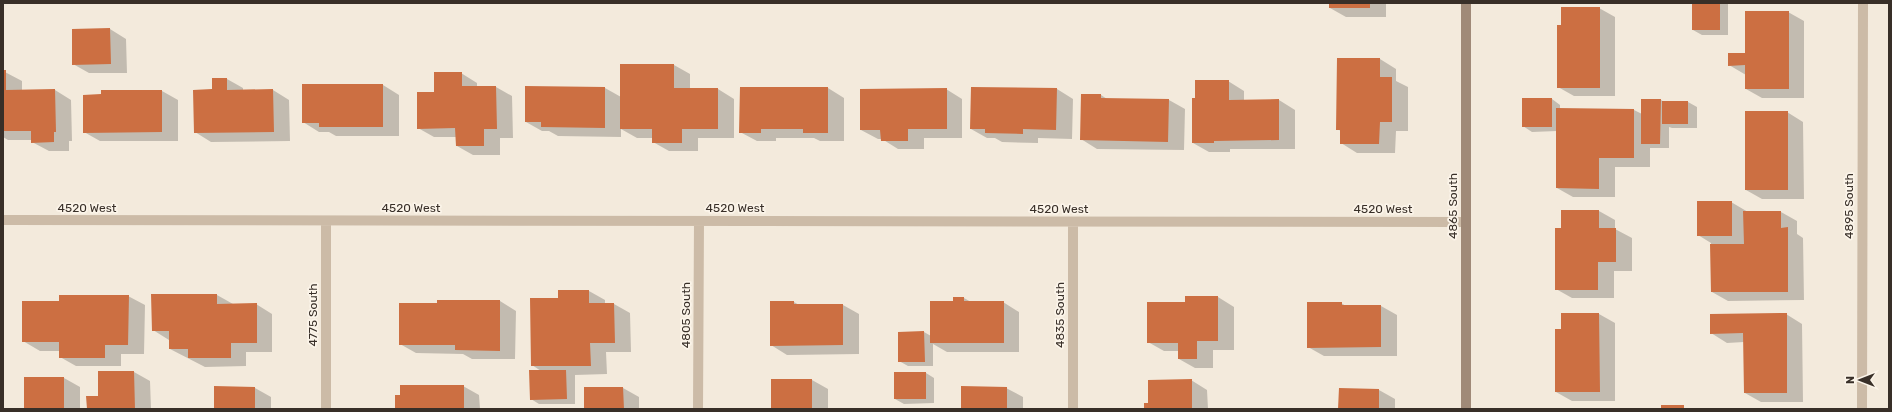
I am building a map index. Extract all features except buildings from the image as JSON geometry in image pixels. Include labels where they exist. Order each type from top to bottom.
[{"type":"street","name":"4865 South","points":[[1466,3],[1466,409]]},
{"type":"street","name":"4895 South","points":[[1862,409],[1863,3]]},
{"type":"street","name":"4520 West","points":[[3,220],[1466,222]]},
{"type":"street","name":"4775 South","points":[[326,221],[326,409]]},
{"type":"street","name":"4805 South","points":[[698,409],[699,221]]},
{"type":"street","name":"4835 South","points":[[1073,222],[1073,409]]}]
